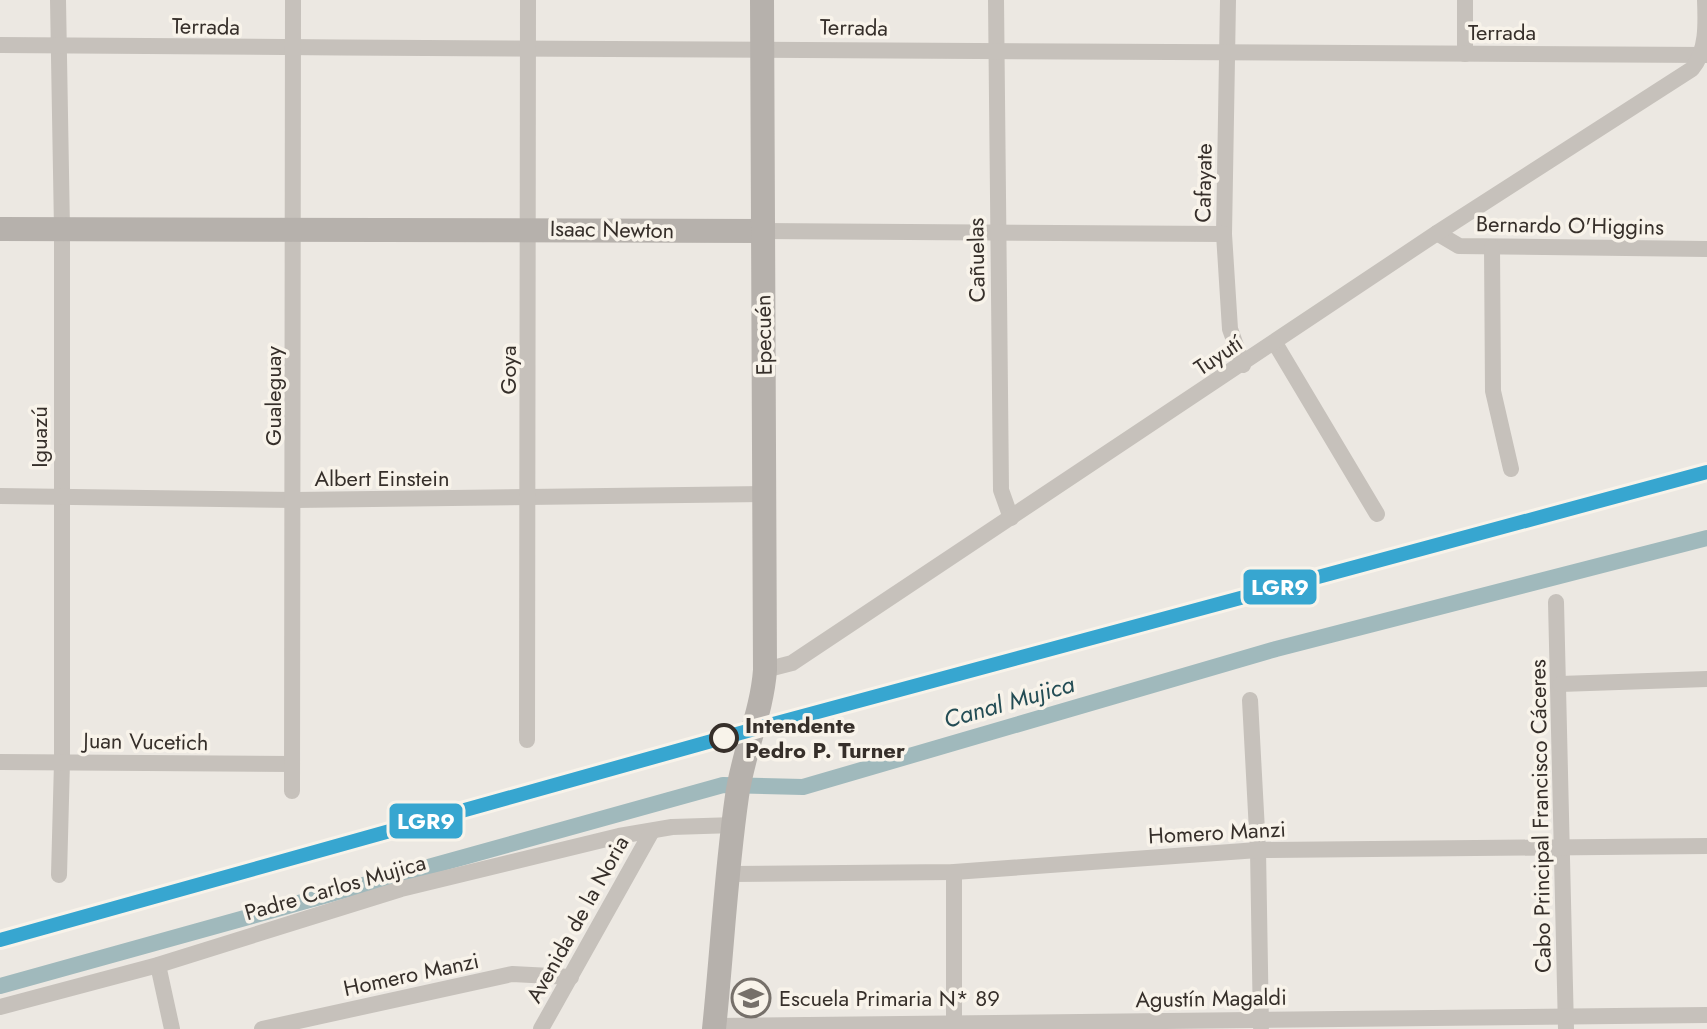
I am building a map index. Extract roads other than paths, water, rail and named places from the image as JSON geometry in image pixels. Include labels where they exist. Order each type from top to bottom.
[{"type":"street","name":"Iguazú","points":[[58,0],[62,229],[62,762],[59,875]]},
{"type":"street","name":"Gualeguay","points":[[292,791],[295,500],[293,0]]},
{"type":"street","name":"Goya","points":[[527,740],[530,499],[528,0]]},
{"type":"street","name":"Epecuén","points":[[715,1028],[736,799],[765,670],[762,0]]},
{"type":"street","name":"Cañuelas","points":[[996,0],[1001,490],[1011,518]]},
{"type":"street","name":"Cafayate","points":[[1228,0],[1224,234],[1230,329],[1243,365]]},
{"type":"street","points":[[1465,0],[1465,54]]},
{"type":"street","points":[[1702,61],[1705,0]]},
{"type":"street","name":"Terrada","points":[[0,45],[294,50],[761,48],[1465,54],[1702,61]]},
{"type":"street","name":"Tuyutí","points":[[765,670],[792,663],[1437,233],[1702,61]]},
{"type":"street","name":"Isaac Newton","points":[[0,229],[294,231],[529,228],[1224,234]]},
{"type":"street","name":"Bernardo O'Higgins","points":[[1437,233],[1459,246],[1707,249]]},
{"type":"street","points":[[1492,247],[1493,391],[1511,469]]},
{"type":"street","points":[[1275,343],[1377,514]]},
{"type":"street","name":"Albert Einstein","points":[[0,496],[295,500],[765,494]]},
{"type":"street","name":"Cabo Principal Francisco Cáceres","points":[[1556,602],[1566,1022]]},
{"type":"street","points":[[1560,684],[1707,679]]},
{"type":"street","points":[[1250,700],[1258,850],[1261,1024]]},
{"type":"street","name":"Juan Vucetich","points":[[0,762],[292,764]]},
{"type":"street","name":"Padre Carlos Mujica","points":[[0,1007],[158,965],[401,889],[652,831],[689,825],[735,825]]},
{"type":"street","name":"Avenida de la Noria","points":[[541,1029],[652,831]]},
{"type":"street","name":"Homero Manzi","points":[[730,874],[954,872],[1258,850],[1707,846]]},
{"type":"street","points":[[954,872],[954,1026]]},
{"type":"street","points":[[158,965],[172,1029]]},
{"type":"street","name":"Homero Manzi","points":[[262,1029],[512,974],[571,977]]},
{"type":"street","name":"Agustín Magaldi","points":[[715,1028],[1566,1022],[1707,1015]]},
{"type":"waterway","name":"Canal Mujica","points":[[0,986],[723,785],[803,787],[1276,649],[1707,538]]},
{"type":"place","name":"Intendente Pedro P. Turner","points":[[724,738]]},
{"type":"place","name":"Escuela Primaria N* 89","points":[[751,998]]}]
